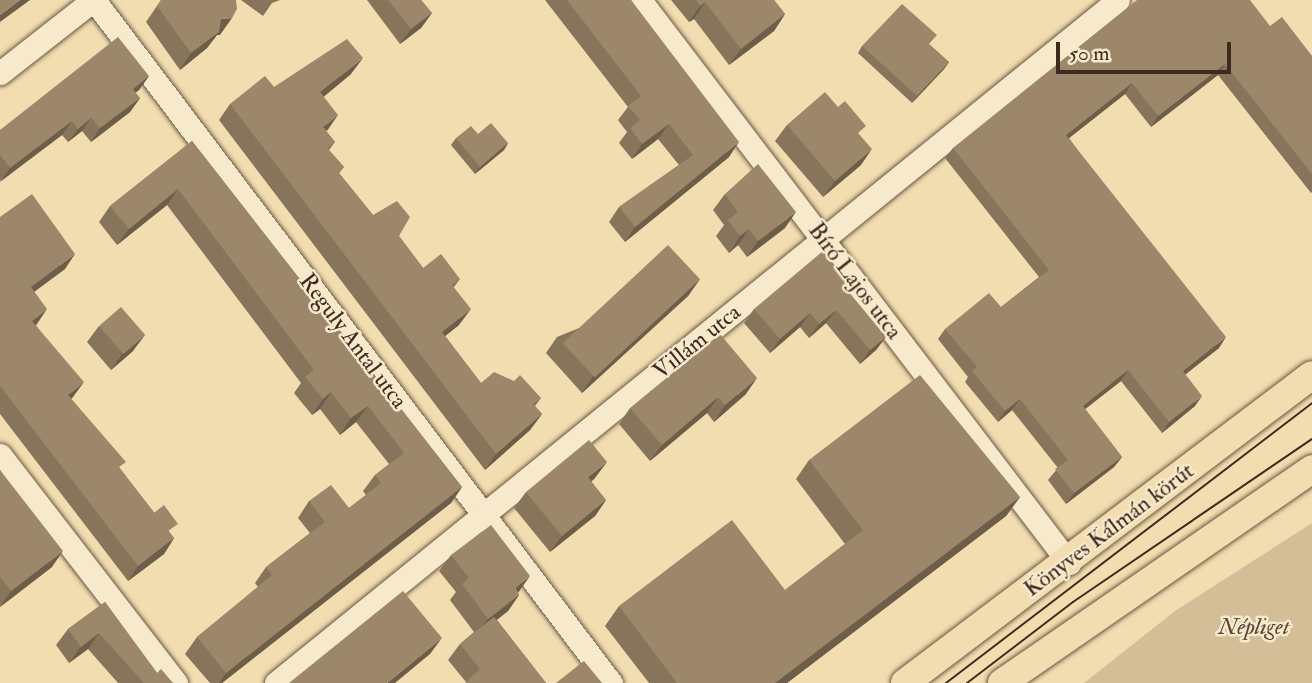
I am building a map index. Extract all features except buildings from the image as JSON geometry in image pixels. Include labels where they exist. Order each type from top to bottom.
[{"type":"main road","name":"Könyves Kálmán körút","points":[[905,683],[1069,563],[1312,375]]},
{"type":"main road","points":[[1002,683],[1312,469]]},
{"type":"street","points":[[0,74],[94,0]]},
{"type":"street","name":"Reguly Antal utca","points":[[94,0],[611,683]]},
{"type":"street","name":"Bíró Lajos utca","points":[[640,0],[1069,563]]},
{"type":"street","name":"Villám utca","points":[[276,683],[1118,0]]},
{"type":"street","points":[[0,455],[176,683]]},
{"type":"green space","name":"Népliget","points":[[1312,523],[1312,683],[1084,683],[1175,611]]},
{"type":"tram line","points":[[946,683],[1312,403]]},
{"type":"tram line","points":[[967,683],[1073,602],[1312,439]]}]
